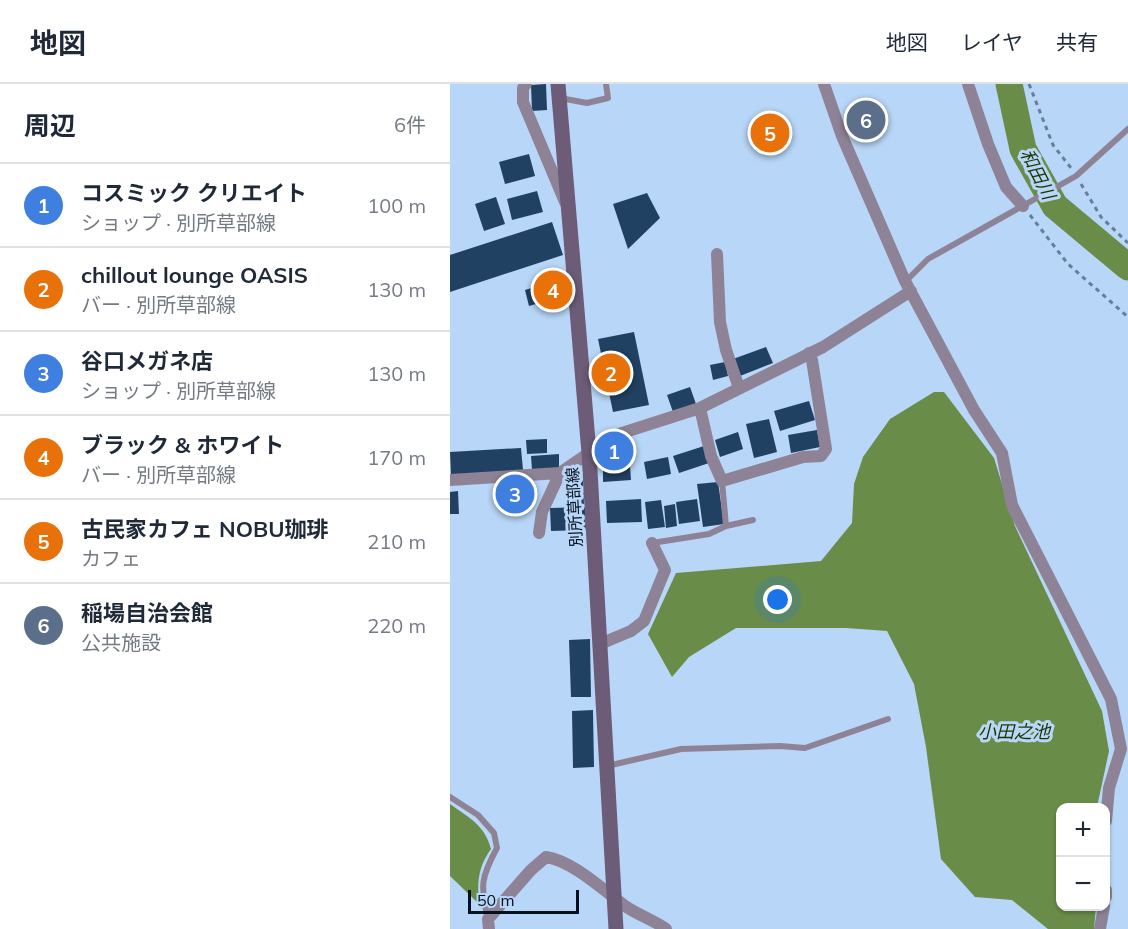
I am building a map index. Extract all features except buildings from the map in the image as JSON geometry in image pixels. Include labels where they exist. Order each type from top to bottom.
[{"type":"main road","name":"別所草部線","points":[[559,91],[590,453],[616,929]]},
{"type":"street","points":[[526,84],[523,88],[523,102],[569,213]]},
{"type":"street","points":[[824,84],[842,136],[908,286],[974,410],[1002,453],[1012,506],[1111,699],[1121,749],[1108,803]]},
{"type":"street","points":[[968,84],[988,144],[1006,187],[1023,206]]},
{"type":"street","points":[[717,254],[720,322],[726,350],[739,388]]},
{"type":"street","points":[[450,480],[560,473],[622,433],[700,408],[823,347],[908,286]]},
{"type":"street","points":[[700,408],[711,456],[722,481],[803,457],[821,456],[826,449],[809,353]]},
{"type":"street","points":[[539,533],[542,512],[560,473]]},
{"type":"street","points":[[600,644],[631,631],[644,621],[665,570],[652,543]]},
{"type":"street","points":[[488,924],[531,870],[546,857],[558,859],[614,896],[626,907],[666,929]]},
{"type":"street","points":[[1100,929],[1103,911]]},
{"type":"lane","points":[[559,91],[587,103],[608,98],[606,84]]},
{"type":"lane","points":[[908,286],[928,259],[1077,176],[1128,129]]},
{"type":"lane","points":[[722,481],[726,526]]},
{"type":"lane","points":[[652,543],[710,534],[726,526],[753,519]]},
{"type":"lane","points":[[607,766],[681,749],[780,746],[805,748],[888,719]]},
{"type":"lane","points":[[450,797],[478,815],[494,833],[497,848],[484,871],[482,895],[488,924]]},
{"type":"path","points":[[1029,84],[1053,145]]},
{"type":"path","points":[[1023,206],[1068,264],[1128,318]]},
{"type":"path","points":[[1101,217],[1128,243]]},
{"type":"water","name":"小田之池","points":[[934,392],[944,392],[994,458],[1015,526],[1102,711],[1109,751],[1098,803],[1056,803],[1056,911],[1096,911],[1094,929],[1048,929],[1012,900],[975,897],[941,859],[926,747],[914,684],[887,631],[846,628],[736,628],[689,657],[672,677],[648,634],[676,573],[821,561],[852,523],[854,484],[863,457],[890,419]]},
{"type":"water","points":[[450,804],[480,828],[491,849],[483,862],[479,875],[479,904],[450,876]]},
{"type":"waterway","name":"和田川","points":[[1009,84],[1023,149],[1055,206],[1128,267]]},
{"type":"place","name":"稲場自治会館","points":[[866,120]]},
{"type":"place","name":"古民家カフェ NOBU珈琲","points":[[770,133]]},
{"type":"place","name":"ブラック & ホワイト","points":[[553,290]]},
{"type":"place","name":"chillout lounge OASIS","points":[[611,373]]},
{"type":"place","name":"コスミック クリエイト","points":[[614,451]]},
{"type":"place","name":"谷口メガネ店","points":[[515,494]]}]
